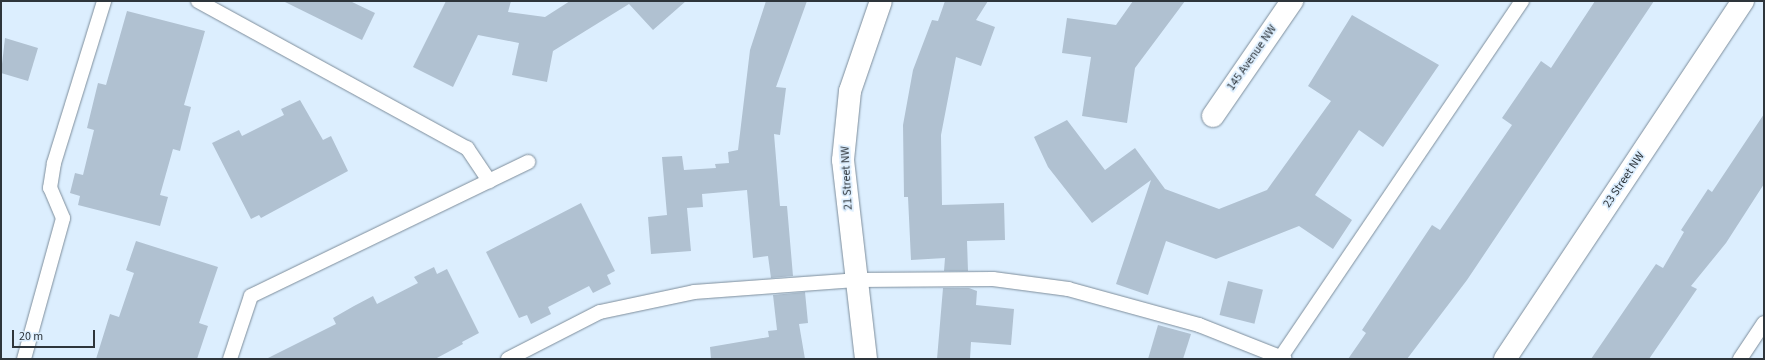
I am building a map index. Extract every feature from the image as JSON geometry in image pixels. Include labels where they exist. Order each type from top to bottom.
[{"type":"street","name":"21 Street NW","points":[[866,359],[843,160],[846,126],[860,55],[881,1]]},
{"type":"street","name":"145 Avenue NW","points":[[1213,116],[1292,1]]},
{"type":"street","name":"23 Street NW","points":[[1505,359],[1743,1]]},
{"type":"lane","points":[[24,359],[63,218],[50,188],[54,163],[104,1]]},
{"type":"lane","points":[[198,1],[467,148],[489,181]]},
{"type":"lane","points":[[508,359],[600,312],[694,292],[856,280],[1024,281],[1199,325],[1283,358],[1522,1]]},
{"type":"lane","points":[[230,359],[251,296],[528,162]]},
{"type":"lane","points":[[1740,359],[1764,323]]},
{"type":"building","points":[[283,1],[350,1],[375,13],[362,40]]},
{"type":"building","points":[[446,1],[511,1],[508,12],[545,17],[570,1],[686,1],[653,30],[629,4],[553,51],[547,82],[512,75],[519,43],[478,35],[453,87],[413,67]]},
{"type":"building","points":[[766,1],[807,1],[776,87],[786,88],[780,135],[774,134],[780,206],[787,206],[793,276],[771,278],[768,256],[753,258],[747,190],[702,194],[703,207],[687,208],[691,251],[651,254],[648,217],[667,215],[662,157],[682,156],[684,170],[716,168],[715,164],[729,163],[728,152],[738,150],[750,50]]},
{"type":"building","points":[[945,1],[988,1],[976,20],[995,27],[981,66],[956,57],[941,135],[942,205],[1004,203],[1005,240],[967,241],[968,271],[944,271],[945,258],[911,260],[908,197],[904,197],[903,125],[913,70],[932,20],[938,21]]},
{"type":"building","points":[[1133,1],[1185,1],[1135,68],[1127,123],[1082,116],[1091,57],[1062,53],[1067,18],[1116,25]]},
{"type":"building","points":[[1595,1],[1654,1],[1467,280],[1407,359],[1348,359],[1366,333],[1362,330],[1432,225],[1440,230],[1512,125],[1502,118],[1541,61],[1551,68]]},
{"type":"building","points":[[127,11],[205,31],[184,105],[191,107],[180,151],[173,149],[160,195],[168,197],[160,226],[78,205],[80,196],[70,193],[75,173],[83,175],[94,130],[87,128],[98,83],[106,85]]},
{"type":"building","points":[[1352,15],[1439,65],[1383,147],[1359,130],[1315,195],[1352,220],[1333,249],[1299,226],[1216,259],[1166,241],[1148,295],[1116,284],[1151,180],[1092,223],[1048,167],[1034,137],[1067,120],[1105,170],[1135,148],[1165,189],[1219,209],[1267,190],[1331,101],[1308,86]]},
{"type":"building","points":[[5,38],[38,48],[28,81],[1,73]]},
{"type":"building","points":[[300,100],[323,140],[331,136],[348,171],[261,218],[259,215],[251,219],[212,143],[239,130],[242,136],[284,115],[281,109]]},
{"type":"building","points":[[1764,114],[1764,184],[1726,243],[1691,286],[1697,289],[1649,359],[1591,359],[1656,264],[1663,268],[1684,232],[1681,230],[1708,189],[1712,192]]},
{"type":"building","points":[[581,203],[615,271],[607,275],[611,284],[593,293],[589,286],[548,307],[551,314],[531,324],[527,315],[519,318],[486,252]]},
{"type":"building","points":[[136,241],[218,267],[199,323],[208,326],[197,359],[96,359],[110,314],[119,317],[134,273],[126,270]]},
{"type":"building","points":[[434,267],[437,274],[447,269],[479,333],[462,342],[463,344],[435,359],[266,359],[336,324],[333,318],[373,296],[377,304],[418,283],[414,277]]},
{"type":"building","points":[[1228,281],[1263,290],[1254,324],[1220,315]]},
{"type":"building","points":[[943,288],[969,288],[977,291],[976,305],[1014,309],[1011,345],[971,342],[970,359],[937,359]]},
{"type":"building","points":[[805,292],[808,323],[799,324],[805,359],[711,359],[710,347],[769,337],[768,331],[777,330],[773,295]]},
{"type":"building","points":[[1158,325],[1191,334],[1183,359],[1148,359]]}]
